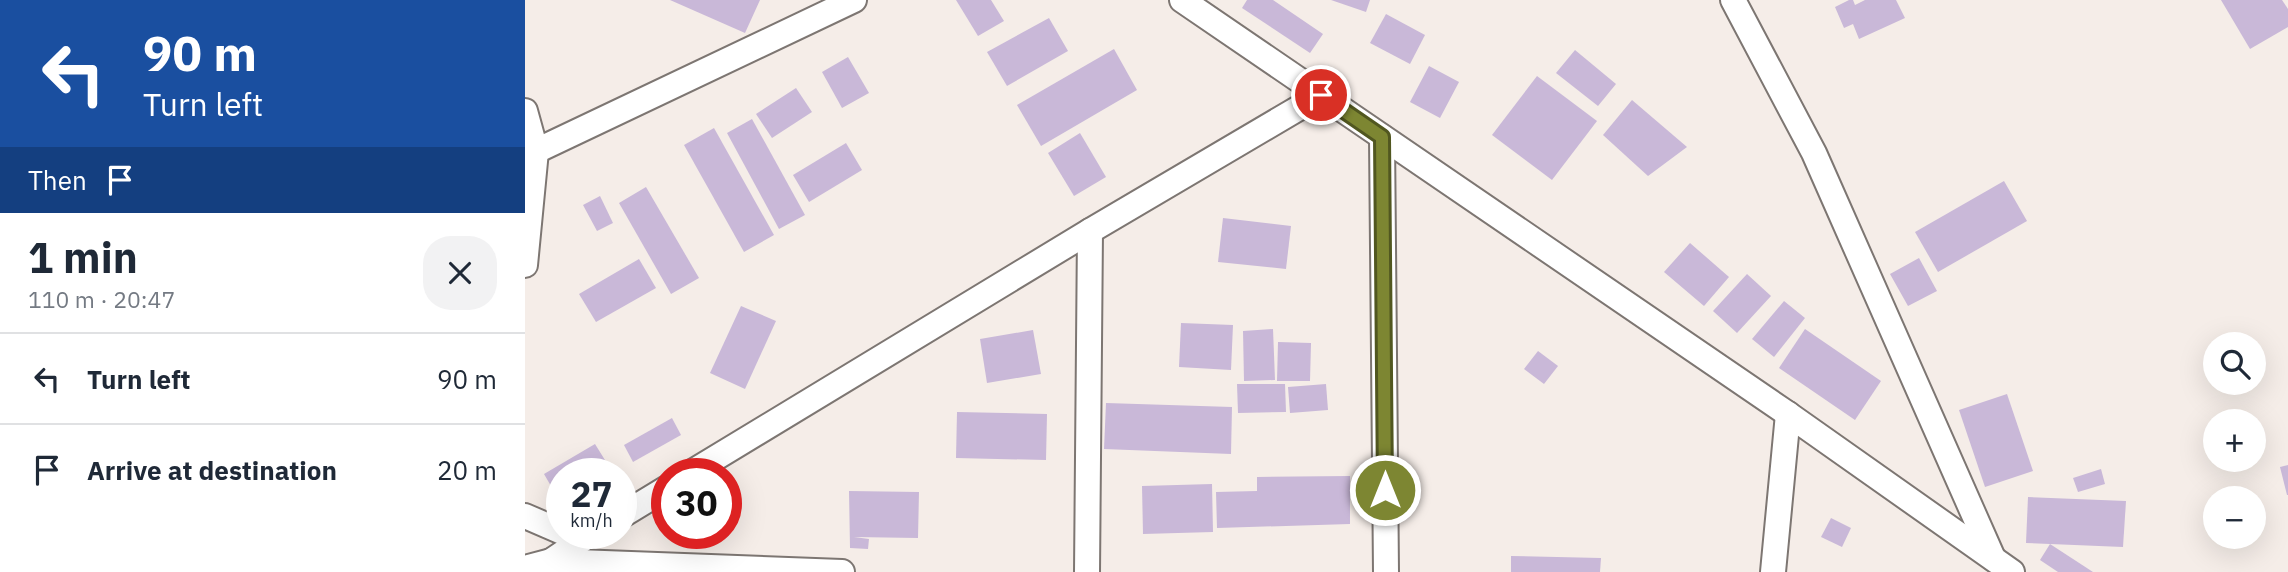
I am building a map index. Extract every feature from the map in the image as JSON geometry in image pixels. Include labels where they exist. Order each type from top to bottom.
[{"type":"street","points":[[536,151],[853,0]]},
{"type":"street","points":[[1182,0],[1788,414],[2003,566]]},
{"type":"street","points":[[1733,0],[1814,153],[2003,566]]},
{"type":"street","points":[[715,458],[1090,231],[1321,95]]},
{"type":"street","points":[[525,111],[536,151],[525,265]]},
{"type":"street","points":[[1382,137],[1386,572]]},
{"type":"street","points":[[1087,572],[1090,231]]},
{"type":"street","points":[[1773,572],[1788,414]]},
{"type":"street","points":[[525,516],[546,524]]},
{"type":"street","points":[[551,561],[562,549]]},
{"type":"street","points":[[525,568],[551,561],[842,572]]},
{"type":"building","points":[[670,0],[760,0],[745,33]]},
{"type":"building","points":[[956,0],[991,0],[1004,21],[978,36]]},
{"type":"building","points":[[1247,0],[1273,0],[1323,34],[1310,53],[1242,8]]},
{"type":"building","points":[[1331,0],[1370,0],[1366,12]]},
{"type":"building","points":[[1853,0],[1855,5],[1865,0],[1896,0],[1905,18],[1859,39],[1853,24],[1844,28],[1835,7]]},
{"type":"building","points":[[2221,0],[2282,0],[2288,9],[2288,27],[2250,49]]},
{"type":"building","points":[[1386,14],[1425,35],[1410,64],[1370,43]]},
{"type":"building","points":[[1049,18],[1068,51],[1007,86],[987,52]]},
{"type":"building","points":[[1114,49],[1137,90],[1041,146],[1017,105]]},
{"type":"building","points":[[1575,50],[1616,84],[1598,106],[1556,73]]},
{"type":"building","points":[[848,57],[869,93],[842,108],[822,72]]},
{"type":"building","points":[[1429,66],[1459,82],[1440,118],[1410,102]]},
{"type":"building","points":[[1537,76],[1597,121],[1552,180],[1492,135]]},
{"type":"building","points":[[796,88],[812,112],[772,138],[756,114]]},
{"type":"building","points":[[1632,100],[1687,147],[1648,176],[1603,135]]},
{"type":"building","points":[[752,119],[805,215],[779,229],[727,133]]},
{"type":"building","points":[[714,128],[774,235],[744,252],[684,145]]},
{"type":"building","points":[[1080,133],[1106,177],[1074,196],[1048,153]]},
{"type":"building","points":[[846,143],[862,170],[809,202],[793,175]]},
{"type":"building","points":[[2004,181],[2027,221],[1938,272],[1915,232]]},
{"type":"building","points":[[646,187],[699,278],[671,294],[619,203]]},
{"type":"building","points":[[600,196],[613,223],[597,231],[583,205]]},
{"type":"building","points":[[1223,218],[1291,226],[1286,269],[1218,262]]},
{"type":"building","points":[[1690,243],[1729,277],[1704,306],[1664,272]]},
{"type":"building","points":[[1919,258],[1937,291],[1908,306],[1890,274]]},
{"type":"building","points":[[639,259],[656,288],[596,322],[579,294]]},
{"type":"building","points":[[1747,274],[1771,296],[1737,333],[1713,311]]},
{"type":"building","points":[[1784,301],[1805,318],[1774,357],[1752,339]]},
{"type":"building","points":[[741,306],[776,321],[745,389],[710,373]]},
{"type":"building","points":[[1181,323],[1233,325],[1231,370],[1179,367]]},
{"type":"building","points":[[1273,329],[1275,380],[1244,381],[1243,331]]},
{"type":"building","points":[[1805,329],[1881,381],[1855,420],[1779,368]]},
{"type":"building","points":[[1033,330],[1041,374],[987,383],[980,339]]},
{"type":"building","points":[[1278,342],[1311,343],[1310,381],[1277,381]]},
{"type":"building","points":[[1538,351],[1558,366],[1544,384],[1524,369]]},
{"type":"building","points":[[1237,384],[1285,384],[1286,412],[1238,413]]},
{"type":"building","points":[[1326,384],[1328,410],[1290,413],[1288,387]]},
{"type":"building","points":[[2007,394],[2033,471],[1985,487],[1959,410]]},
{"type":"building","points":[[1106,403],[1232,407],[1231,454],[1104,449]]},
{"type":"building","points":[[957,412],[1047,414],[1046,460],[956,458]]},
{"type":"building","points":[[672,418],[681,435],[637,460],[631,458],[624,445]]},
{"type":"building","points":[[595,444],[604,458],[571,458]]},
{"type":"building","points":[[2288,465],[2288,495],[2287,495],[2280,467]]},
{"type":"building","points":[[2101,469],[2105,484],[2078,492],[2073,478]]},
{"type":"building","points":[[1350,476],[1350,524],[1217,528],[1216,492],[1257,491],[1257,477]]},
{"type":"building","points":[[1212,484],[1213,532],[1143,534],[1142,486]]},
{"type":"building","points":[[849,491],[919,492],[918,538],[854,537],[869,539],[868,549],[850,548]]},
{"type":"building","points":[[2028,497],[2126,501],[2123,547],[2026,543]]},
{"type":"building","points":[[1831,518],[1851,528],[1842,547],[1821,537]]},
{"type":"building","points":[[2050,544],[2093,572],[2058,572],[2040,560]]},
{"type":"building","points":[[1511,556],[1601,558],[1600,572],[1511,572]]},
{"type":"route","points":[[1321,95],[1382,137],[1385,490]]}]
